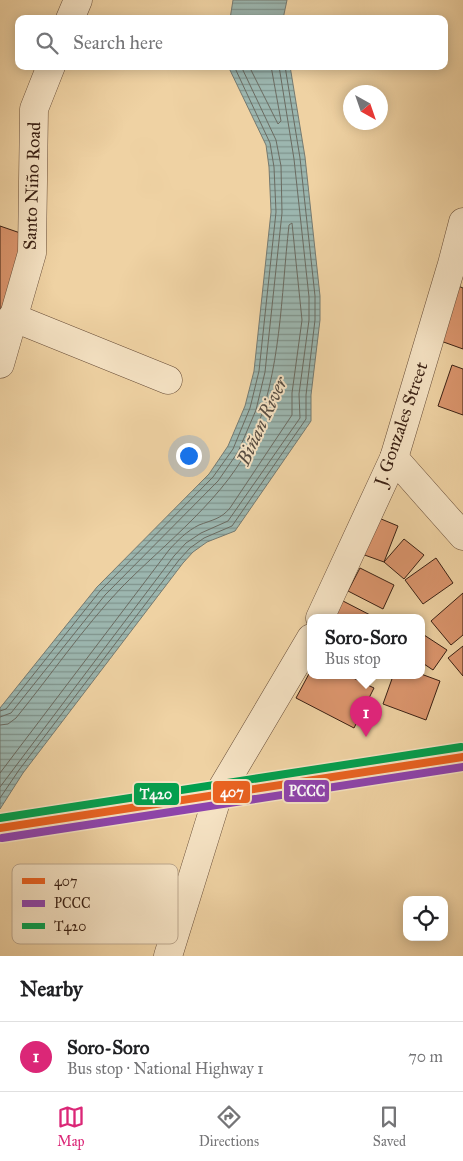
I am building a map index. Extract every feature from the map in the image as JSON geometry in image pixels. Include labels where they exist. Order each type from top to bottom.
[{"type":"highway","points":[[0,828],[463,757]]},
{"type":"street","points":[[72,15],[78,0]]},
{"type":"street","name":"Santo Niño Road","points":[[0,364],[32,253],[34,109],[49,70]]},
{"type":"street","name":"J. Gonzales Street","points":[[322,614],[394,458],[463,222]]},
{"type":"street","points":[[12,317],[168,380]]},
{"type":"street","points":[[394,458],[463,536]]},
{"type":"street","points":[[178,924],[218,794],[307,645]]},
{"type":"street","points":[[168,956],[172,944]]},
{"type":"water","points":[[233,0],[287,0],[284,15],[231,15]]},
{"type":"water","name":"Biñan River","points":[[230,70],[291,70],[305,157],[320,296],[320,320],[311,395],[311,421],[235,531],[207,542],[193,552],[183,563],[23,773],[0,809],[0,708],[97,587],[209,474],[228,446],[245,406],[254,371],[271,212],[266,145]]},
{"type":"building","points":[[0,226],[26,235],[0,315]]},
{"type":"building","points":[[458,286],[463,288],[463,349],[438,340]]},
{"type":"building","points":[[452,365],[463,369],[463,415],[438,406]]},
{"type":"building","points":[[374,516],[398,526],[384,562],[359,553]]},
{"type":"building","points":[[404,539],[424,555],[404,579],[384,562]]},
{"type":"building","points":[[436,558],[453,583],[423,604],[405,580]]},
{"type":"building","points":[[360,568],[394,585],[383,609],[348,591]]},
{"type":"building","points":[[463,593],[463,635],[451,645],[431,621]]},
{"type":"building","points":[[343,601],[368,614],[336,614]]},
{"type":"building","points":[[425,636],[447,650],[433,670],[425,665]]},
{"type":"building","points":[[463,646],[463,676],[448,658]]},
{"type":"building","points":[[425,675],[440,681],[426,720],[383,704],[392,679],[425,679]]},
{"type":"building","points":[[307,677],[307,679],[355,679],[374,688],[354,728],[296,698]]},
{"type":"transit line","name":"T420","points":[[0,818],[461,747]]},
{"type":"transit line","name":"407","points":[[0,828],[463,757]]},
{"type":"transit line","name":"PCCC","points":[[2,838],[463,767]]},
{"type":"place","name":"Soro-Soro","points":[[366,737]]}]
